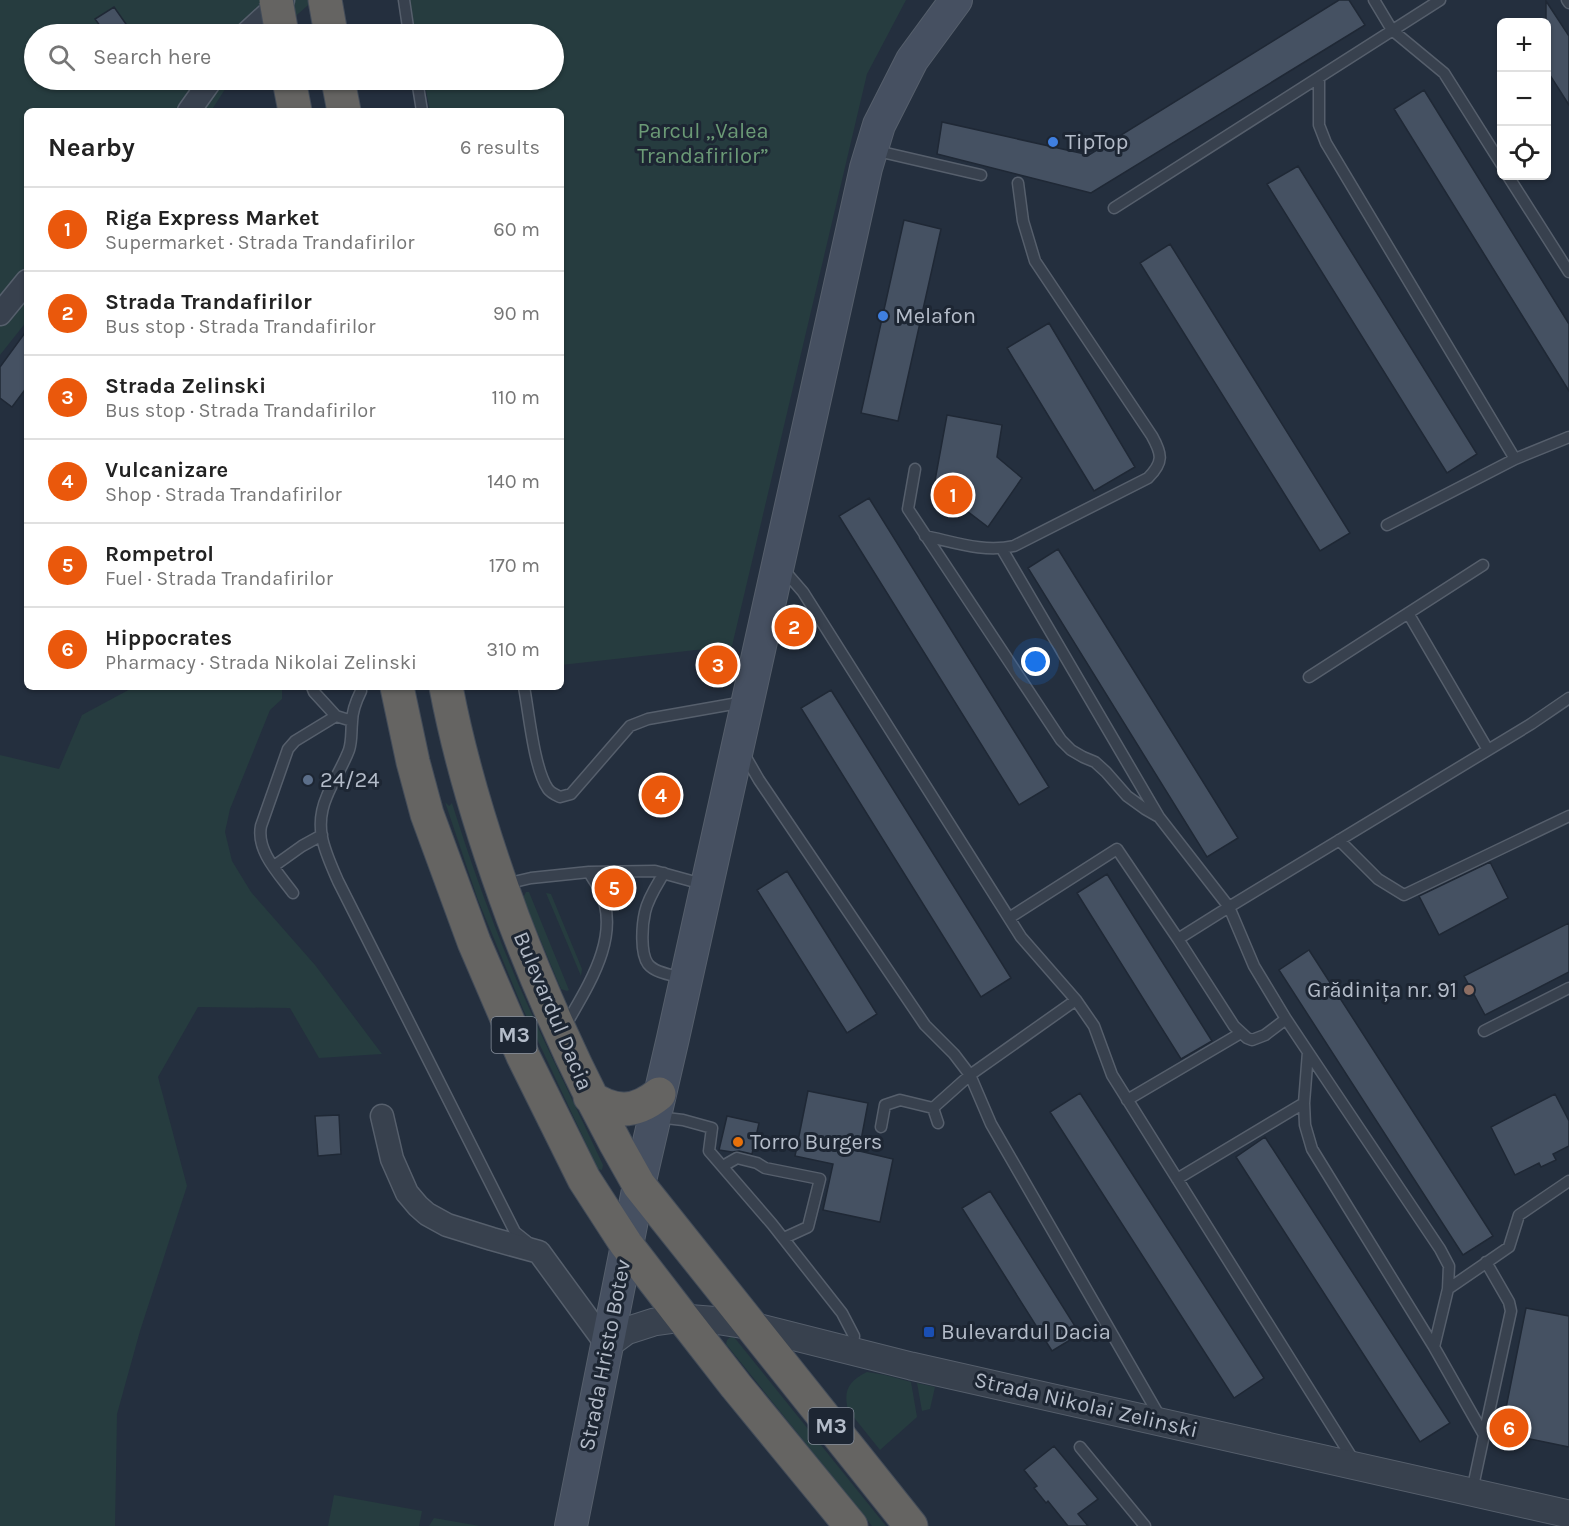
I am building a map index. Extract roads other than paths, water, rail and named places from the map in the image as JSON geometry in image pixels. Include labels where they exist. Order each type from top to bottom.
[{"type":"highway","points":[[276,0],[280,24]]},
{"type":"highway","points":[[325,0],[329,24]]},
{"type":"highway","points":[[291,90],[294,108]]},
{"type":"highway","points":[[341,90],[344,108]]},
{"type":"highway","name":"Bulevardul Dacia","points":[[398,690],[427,814],[474,942],[523,1056],[584,1179],[626,1244],[736,1386],[851,1526]]},
{"type":"highway","name":"Bulevardul Dacia","points":[[447,690],[473,803],[501,885],[537,980],[590,1097],[615,1144],[639,1185],[910,1526]]},
{"type":"highway","points":[[590,1097],[613,1108],[656,1106]]},
{"type":"main road","name":"Strada Hristo Botev","points":[[572,1526],[626,1244],[656,1106],[872,150],[879,125],[912,60],[956,0]]},
{"type":"street","points":[[257,24],[283,0]]},
{"type":"street","points":[[191,108],[204,90]]},
{"type":"street","points":[[0,314],[24,285]]},
{"type":"street","points":[[382,1116],[392,1159],[407,1193],[418,1206],[447,1225],[539,1252],[607,1345]]},
{"type":"street","name":"Strada Nikolai Zelinski","points":[[607,1345],[626,1331],[654,1322],[683,1318],[752,1326],[852,1352],[1569,1514]]},
{"type":"lane","points":[[404,0],[408,24]]},
{"type":"lane","points":[[1374,0],[1392,30],[1444,73],[1497,157]]},
{"type":"lane","points":[[1114,208],[1440,0]]},
{"type":"lane","points":[[1319,77],[1319,125],[1326,144],[1515,459]]},
{"type":"lane","points":[[419,90],[422,108]]},
{"type":"lane","points":[[872,150],[981,176]]},
{"type":"lane","points":[[1511,180],[1569,272]]},
{"type":"lane","points":[[925,536],[982,548],[1002,549],[1014,546],[1148,478],[1159,463],[1161,453],[1152,436],[1035,261],[1023,221],[1018,183]]},
{"type":"lane","points":[[1387,525],[1515,459],[1569,437]]},
{"type":"lane","points":[[915,469],[908,509],[1061,740],[1083,758],[1095,762],[1127,796],[1159,817]]},
{"type":"lane","points":[[1002,549],[1159,817],[1229,907],[1254,966],[1286,1019],[1440,1249],[1449,1266],[1448,1288],[1434,1347]]},
{"type":"lane","points":[[778,563],[802,592],[1021,937],[1076,1000],[1094,1026],[1112,1075],[1357,1466]]},
{"type":"lane","points":[[1309,677],[1483,565]]},
{"type":"lane","points":[[1408,613],[1488,750]]},
{"type":"lane","points":[[313,690],[336,716],[352,721]]},
{"type":"lane","points":[[525,690],[542,777],[549,791],[560,797],[571,794],[630,726],[648,719],[747,701]]},
{"type":"lane","points":[[361,691],[356,701],[349,750],[320,814],[320,827],[326,852],[338,881],[515,1232],[539,1252]]},
{"type":"lane","points":[[1178,939],[1531,724],[1569,698]]},
{"type":"lane","points":[[293,892],[265,853],[260,835],[265,814],[288,749],[295,741],[336,716]]},
{"type":"lane","points":[[738,743],[759,780],[925,1025],[954,1054],[970,1075],[991,1124],[1164,1423]]},
{"type":"lane","points":[[1339,840],[1378,879],[1404,895],[1569,816]]},
{"type":"lane","points":[[274,866],[322,835]]},
{"type":"lane","points":[[1009,918],[1117,849],[1234,1026],[1246,1038],[1252,1040],[1265,1035],[1286,1019]]},
{"type":"lane","points":[[501,885],[531,878],[589,872],[655,871],[706,885]]},
{"type":"lane","points":[[561,1033],[590,980],[603,953],[605,942],[606,909],[600,890],[589,872]]},
{"type":"lane","points":[[664,873],[645,912],[643,952],[648,964],[657,971],[686,979]]},
{"type":"lane","points":[[1484,1031],[1569,988]]},
{"type":"lane","points":[[933,1108],[970,1075],[1076,1000]]},
{"type":"lane","points":[[1127,1100],[1241,1033]]},
{"type":"lane","points":[[1308,1052],[1304,1103],[1305,1125],[1312,1149],[1434,1347],[1484,1436]]},
{"type":"lane","points":[[881,1127],[885,1105],[900,1100],[933,1108]]},
{"type":"lane","points":[[1177,1179],[1304,1103]]},
{"type":"lane","points":[[656,1106],[683,1120],[712,1128],[709,1150],[784,1238],[842,1313],[854,1336],[852,1352]]},
{"type":"lane","points":[[933,1108],[938,1123]]},
{"type":"lane","points":[[723,1167],[737,1158],[757,1163],[765,1168],[820,1179],[808,1227],[784,1238]]},
{"type":"lane","points":[[1448,1288],[1509,1247],[1519,1215],[1569,1182]]},
{"type":"lane","points":[[1472,1492],[1511,1311],[1509,1302],[1486,1262]]},
{"type":"lane","points":[[1080,1447],[1145,1526]]},
{"type":"place","name":"TipTop","points":[[1053,142]]},
{"type":"place","name":"Melafon","points":[[883,316]]},
{"type":"place","name":"Riga Express Market","points":[[953,495]]},
{"type":"place","name":"Strada Trandafirilor","points":[[794,627]]},
{"type":"place","name":"Strada Zelinski","points":[[718,665]]},
{"type":"place","name":"24/24","points":[[308,780]]},
{"type":"place","name":"Vulcanizare","points":[[661,795]]},
{"type":"place","name":"Rompetrol","points":[[614,888]]},
{"type":"place","name":"Grădinița nr. 91","points":[[1469,990]]},
{"type":"place","name":"Torro Burgers","points":[[738,1142]]},
{"type":"place","name":"Bulevardul Dacia","points":[[929,1332]]},
{"type":"place","name":"Hippocrates","points":[[1509,1428]]},
{"type":"park label","name":"Parcul „Valea Trandafirilor”","points":[[703,144]]}]
